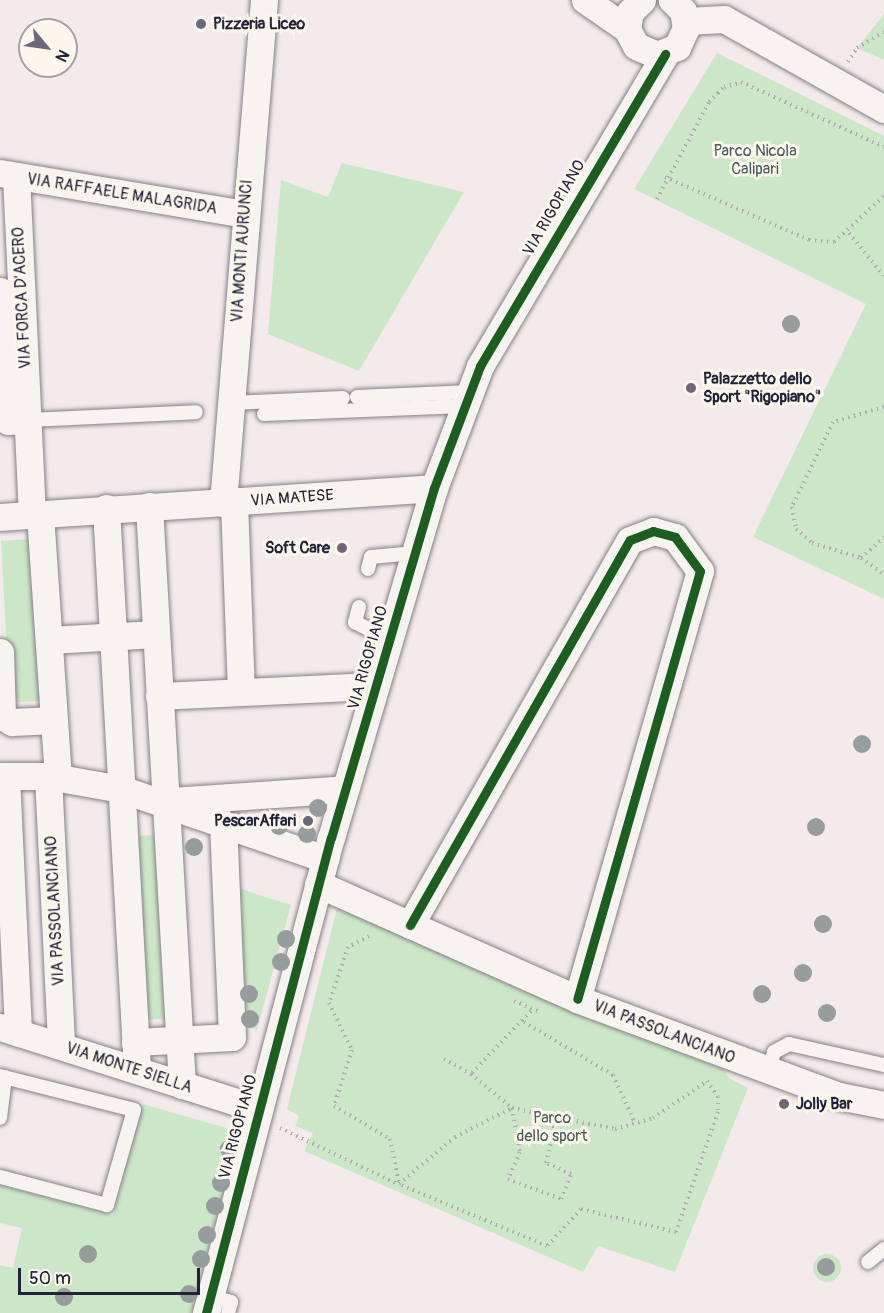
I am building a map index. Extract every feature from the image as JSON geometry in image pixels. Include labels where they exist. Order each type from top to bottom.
[{"type":"street","name":"VIA MONTI AURUNCI","points":[[241,691],[228,503],[231,403],[244,214],[264,0]]},
{"type":"street","points":[[585,0],[632,38],[665,54]]},
{"type":"street","points":[[640,88],[630,12],[642,0]]},
{"type":"street","points":[[697,13],[833,85],[884,109]]},
{"type":"street","name":"VIA RIGOPIANO","points":[[215,1307],[266,1117],[322,872],[434,488],[468,399],[640,88],[665,54],[677,47],[697,13]]},
{"type":"street","name":"VIA RAFFAELE MALAGRIDA","points":[[8,175],[244,214]]},
{"type":"street","name":"VIA FORCA D'ACERO","points":[[8,175],[36,514]]},
{"type":"street","name":"VIA FORCA D'ACERO","points":[[0,291],[8,421],[28,420]]},
{"type":"street","name":"VIA MATESE","points":[[0,517],[106,508],[228,503],[434,488]]},
{"type":"street","points":[[149,506],[182,1085]]},
{"type":"street","points":[[106,508],[136,1070]]},
{"type":"street","points":[[36,514],[49,639],[54,720],[53,776]]},
{"type":"street","points":[[410,925],[630,540],[653,531],[675,537],[700,571],[577,999]]},
{"type":"street","points":[[49,639],[156,634]]},
{"type":"street","points":[[0,652],[2,716],[12,722],[54,720]]},
{"type":"street","points":[[159,696],[375,686]]},
{"type":"street","name":"VIA PASSOLANCIANO","points":[[9,1030],[3,776],[53,776],[121,789],[167,801],[322,872],[410,925],[577,999],[839,1096],[884,1105]]},
{"type":"street","name":"VIA PASSOLANCIANO","points":[[53,776],[61,1046]]},
{"type":"street","name":"VIA PASSOLANCIANO","points":[[167,801],[345,789]]},
{"type":"street","points":[[135,1042],[232,1037],[223,825]]},
{"type":"street","name":"VIA MONTE SIELLA","points":[[9,1030],[182,1085],[266,1117]]},
{"type":"lane","points":[[231,403],[350,397],[468,399]]},
{"type":"lane","points":[[264,414],[468,399]]},
{"type":"lane","points":[[28,420],[196,412]]},
{"type":"lane","points":[[368,569],[371,557],[415,553]]},
{"type":"lane","points":[[359,607],[355,622],[389,640]]},
{"type":"lane","points":[[768,1071],[774,1052],[789,1044],[884,1065]]},
{"type":"lane","points":[[0,1118],[2,1077],[134,1110],[107,1205],[0,1177]]},
{"type":"lane","points":[[868,1262],[884,1250]]},
{"type":"path","points":[[833,85],[857,48],[884,32]]},
{"type":"path","points":[[657,199],[665,177],[709,102],[724,87],[741,82],[884,147]]},
{"type":"path","points":[[665,177],[809,240],[834,242],[849,233],[884,196]]},
{"type":"path","points":[[849,233],[884,276]]},
{"type":"path","points":[[884,407],[833,422],[792,507],[796,529],[812,543],[861,558],[884,574]]},
{"type":"path","points":[[861,558],[884,537]]},
{"type":"path","points":[[379,936],[359,938],[348,947],[329,1003],[352,1050],[334,1106],[390,1139],[399,1184]]},
{"type":"path","points":[[471,1074],[524,1022],[531,1011],[504,996]]},
{"type":"path","points":[[524,1022],[613,1076],[635,1124]]},
{"type":"path","points":[[266,1117],[399,1184],[547,1246],[581,1209],[676,1232],[691,1198],[718,1097],[707,1081],[653,1118],[615,1129],[512,1108],[471,1074],[444,1059]]},
{"type":"path","points":[[399,1184],[455,1137],[512,1108]]},
{"type":"path","points":[[512,1108],[520,1152],[508,1179],[561,1199],[571,1174],[546,1163],[556,1117]]},
{"type":"green space","points":[[884,14],[884,60],[857,48]]},
{"type":"green space","name":"Parco Nicola Calipari","points":[[717,53],[884,136],[884,599],[753,537],[866,304],[634,189]]},
{"type":"green space","points":[[342,163],[464,192],[359,371],[268,334],[281,180],[328,197]]},
{"type":"green space","points":[[34,539],[42,701],[10,703],[1,541]]},
{"type":"green space","points":[[156,835],[166,1019],[138,1020],[128,836]]},
{"type":"green space","points":[[238,888],[291,905],[257,1030],[241,1025]]},
{"type":"green space","name":"Parco dello sport","points":[[337,908],[721,1065],[729,1078],[748,1088],[675,1272],[598,1246],[583,1272],[304,1151],[313,1133],[295,1126],[299,1116],[287,1109]]},
{"type":"green space","points":[[143,1104],[240,1132],[191,1313],[0,1313],[0,1265],[13,1268],[22,1228],[0,1223],[0,1185],[113,1215]]},
{"type":"green space","points":[[827,1254],[837,1258],[841,1268],[837,1278],[827,1282],[817,1278],[813,1268],[817,1258]]},
{"type":"cycle path","points":[[206,1313],[331,838],[434,488],[480,366],[665,54]]},
{"type":"cycle path","points":[[410,925],[630,540],[653,531],[675,537],[700,571],[577,999]]},
{"type":"place","name":"Pizzeria Liceo","points":[[201,24]]},
{"type":"place","name":"Palazzetto dello Sport \"Rigopiano\"","points":[[691,388]]},
{"type":"place","name":"Soft Care","points":[[342,548]]},
{"type":"place","name":"PescarAffari","points":[[308,821]]},
{"type":"place","name":"Jolly Bar","points":[[784,1104]]}]
